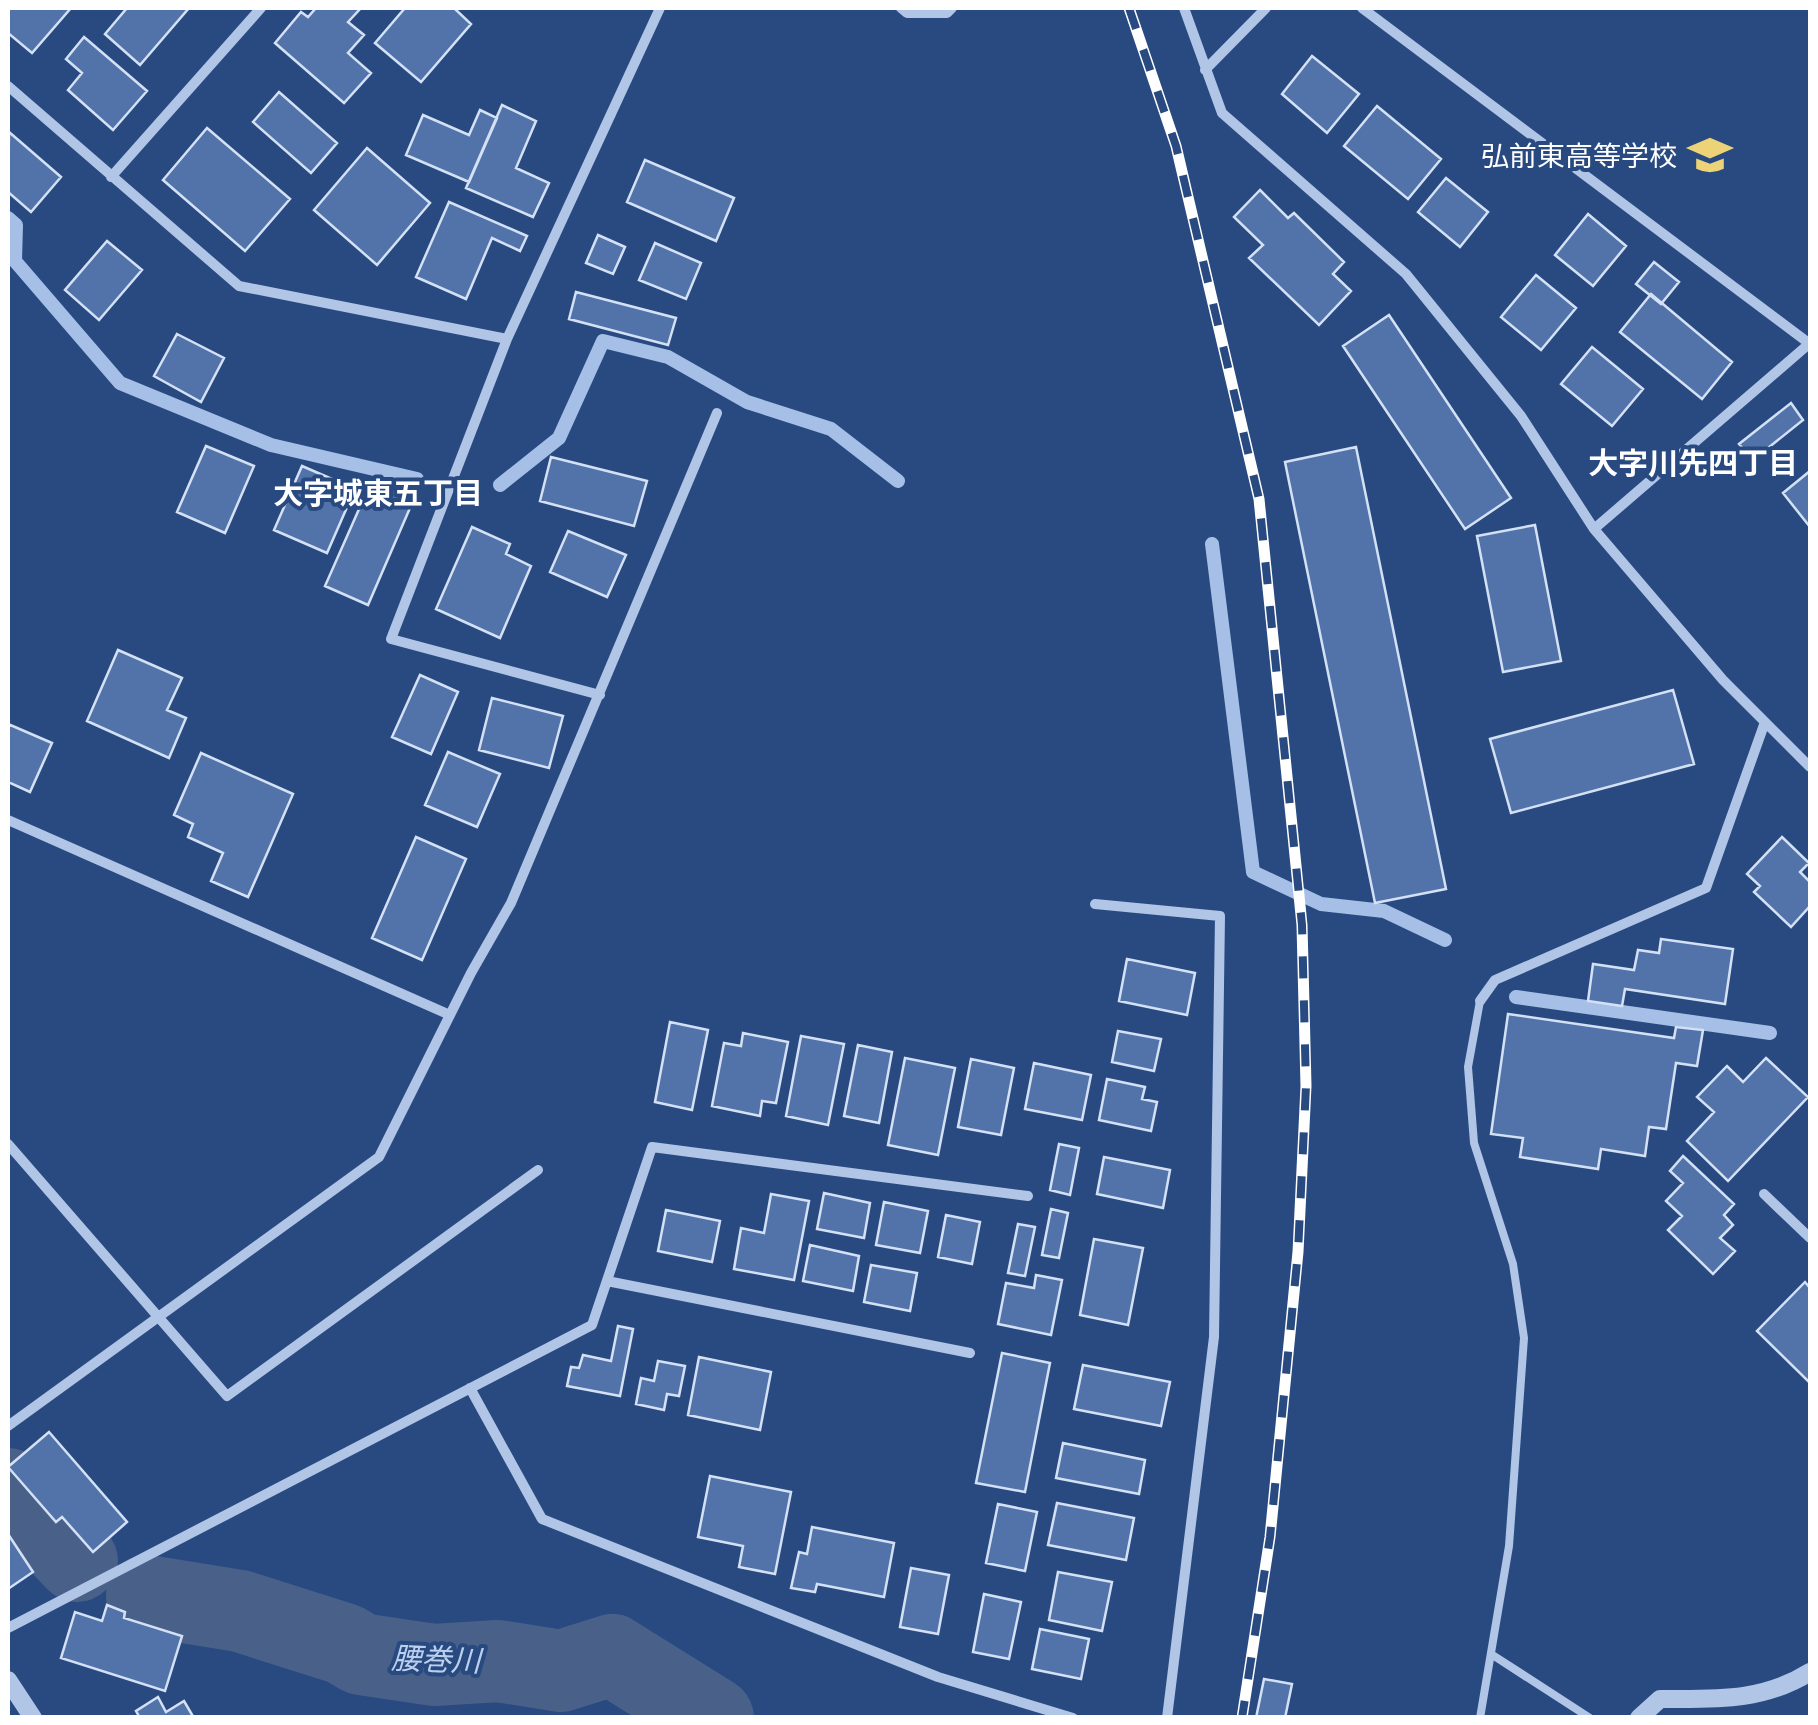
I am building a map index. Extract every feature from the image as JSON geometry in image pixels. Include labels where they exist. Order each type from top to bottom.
[{"type":"street","points":[[112,177],[260,8]]},
{"type":"street","points":[[600,695],[392,638],[507,340],[660,8]]},
{"type":"street","points":[[901,8],[907,12],[947,13],[952,8]]},
{"type":"street","points":[[1184,8],[1222,113],[1406,274],[1521,416],[1594,529],[1810,768]]},
{"type":"street","points":[[1205,70],[1266,8]]},
{"type":"street","points":[[1362,8],[1810,344],[1594,529]]},
{"type":"street","points":[[8,86],[239,286],[507,340]]},
{"type":"street","points":[[8,1426],[380,1157],[450,1015],[512,903],[717,412]]},
{"type":"street","points":[[1480,1001],[1495,980],[1706,888],[1765,722]]},
{"type":"street","points":[[8,820],[450,1015]]},
{"type":"street","points":[[1096,904],[1220,916],[1214,1337],[1167,1718]]},
{"type":"street","points":[[8,1144],[227,1396],[538,1170]]},
{"type":"street","points":[[8,1628],[592,1325],[652,1147],[1028,1196]]},
{"type":"street","points":[[1764,1194],[1810,1238]]},
{"type":"street","points":[[608,1280],[970,1353]]},
{"type":"street","points":[[470,1388],[542,1520],[938,1677],[1073,1718]]},
{"type":"street","points":[[1639,1718],[1660,1700],[1746,1698],[1779,1691],[1810,1672]]},
{"type":"street","points":[[8,1680],[33,1718]]},
{"type":"lane","points":[[1480,1001],[1468,1067],[1474,1143],[1513,1264],[1524,1338],[1509,1546],[1480,1718]]},
{"type":"lane","points":[[1491,1654],[1590,1718]]},
{"type":"building","points":[[8,8],[71,8],[32,53],[8,33]]},
{"type":"building","points":[[127,8],[189,8],[140,65],[105,34]]},
{"type":"building","points":[[316,8],[361,8],[348,22],[364,35],[348,53],[371,73],[344,103],[275,43],[301,12],[308,17]]},
{"type":"building","points":[[405,8],[454,8],[471,24],[421,82],[375,43]]},
{"type":"building","points":[[84,37],[147,91],[113,130],[68,90],[82,73],[66,59]]},
{"type":"building","points":[[1312,56],[1359,94],[1327,133],[1282,94]]},
{"type":"building","points":[[279,92],[337,143],[311,173],[253,122]]},
{"type":"building","points":[[502,105],[536,121],[516,168],[549,183],[533,217],[466,188]]},
{"type":"building","points":[[1377,106],[1441,159],[1408,199],[1344,146]]},
{"type":"building","points":[[480,110],[497,118],[469,182],[406,155],[423,115],[469,135]]},
{"type":"building","points":[[207,128],[290,199],[245,251],[163,180]]},
{"type":"building","points":[[9,132],[61,177],[31,212],[8,192]]},
{"type":"building","points":[[367,148],[430,203],[377,265],[314,210]]},
{"type":"building","points":[[645,160],[734,198],[716,241],[627,202]]},
{"type":"building","points":[[1446,178],[1488,212],[1460,247],[1418,212]]},
{"type":"building","points":[[1260,190],[1288,218],[1294,213],[1344,262],[1333,274],[1351,291],[1319,325],[1249,258],[1263,245],[1234,217]]},
{"type":"building","points":[[449,202],[527,236],[520,251],[492,238],[466,299],[416,277]]},
{"type":"building","points":[[1588,214],[1626,246],[1593,286],[1555,255]]},
{"type":"building","points":[[598,235],[625,247],[613,274],[586,263]]},
{"type":"building","points":[[107,241],[142,270],[99,320],[65,290]]},
{"type":"building","points":[[655,243],[701,263],[686,299],[639,280]]},
{"type":"building","points":[[1654,262],[1679,282],[1661,304],[1636,284]]},
{"type":"building","points":[[1536,275],[1576,308],[1541,350],[1501,317]]},
{"type":"building","points":[[576,292],[676,318],[668,345],[569,319]]},
{"type":"building","points":[[1651,294],[1732,362],[1702,399],[1620,332]]},
{"type":"building","points":[[1389,315],[1511,498],[1465,529],[1343,346]]},
{"type":"building","points":[[177,334],[224,358],[201,402],[154,376]]},
{"type":"building","points":[[1592,347],[1643,389],[1612,426],[1561,384]]},
{"type":"building","points":[[1791,403],[1803,420],[1753,460],[1739,444]]},
{"type":"building","points":[[206,446],[254,466],[225,533],[177,512]]},
{"type":"building","points":[[1356,447],[1446,889],[1375,903],[1285,462]]},
{"type":"building","points":[[551,457],[647,481],[634,526],[540,501]]},
{"type":"building","points":[[302,466],[355,489],[327,553],[274,530]]},
{"type":"building","points":[[1810,471],[1810,527],[1783,493]]},
{"type":"building","points":[[371,482],[413,501],[368,605],[325,586]]},
{"type":"building","points":[[1535,525],[1561,661],[1503,672],[1477,536]]},
{"type":"building","points":[[472,527],[510,544],[506,554],[531,566],[500,638],[436,609]]},
{"type":"building","points":[[568,531],[626,555],[607,597],[550,572]]},
{"type":"building","points":[[118,650],[182,678],[167,710],[186,718],[169,758],[87,721]]},
{"type":"building","points":[[420,675],[458,692],[431,754],[392,737]]},
{"type":"building","points":[[1673,690],[1694,764],[1511,813],[1490,739]]},
{"type":"building","points":[[492,698],[563,716],[549,768],[479,750]]},
{"type":"building","points":[[8,724],[52,743],[30,792],[8,782]]},
{"type":"building","points":[[448,752],[500,774],[477,827],[425,805]]},
{"type":"building","points":[[201,753],[293,794],[248,897],[211,881],[223,853],[188,837],[193,824],[174,815]]},
{"type":"building","points":[[416,837],[466,859],[422,960],[372,938]]},
{"type":"building","points":[[1782,837],[1809,863],[1800,872],[1810,882],[1810,906],[1791,927],[1754,892],[1760,886],[1747,874]]},
{"type":"building","points":[[1661,939],[1733,949],[1725,1004],[1625,989],[1622,1006],[1588,1001],[1593,964],[1634,970],[1638,950],[1659,953]]},
{"type":"building","points":[[1127,959],[1195,973],[1187,1015],[1119,1001]]},
{"type":"building","points":[[1508,1014],[1674,1038],[1676,1027],[1703,1030],[1697,1066],[1676,1063],[1666,1129],[1649,1127],[1645,1156],[1601,1149],[1598,1169],[1520,1157],[1523,1138],[1491,1134]]},
{"type":"building","points":[[670,1022],[708,1030],[692,1110],[655,1102]]},
{"type":"building","points":[[1118,1031],[1161,1039],[1154,1071],[1112,1062]]},
{"type":"building","points":[[743,1033],[788,1042],[776,1103],[762,1101],[760,1116],[712,1106],[724,1043],[741,1046]]},
{"type":"building","points":[[801,1036],[844,1044],[828,1125],[786,1116]]},
{"type":"building","points":[[858,1045],[892,1052],[879,1123],[844,1116]]},
{"type":"building","points":[[905,1058],[955,1068],[938,1155],[888,1145]]},
{"type":"building","points":[[1766,1058],[1808,1097],[1728,1181],[1687,1141],[1714,1112],[1697,1097],[1727,1066],[1743,1082]]},
{"type":"building","points":[[971,1059],[1014,1068],[1001,1135],[958,1127]]},
{"type":"building","points":[[1034,1063],[1091,1075],[1082,1120],[1025,1109]]},
{"type":"building","points":[[1107,1079],[1145,1087],[1142,1099],[1157,1102],[1151,1131],[1099,1120]]},
{"type":"building","points":[[1059,1144],[1079,1148],[1070,1195],[1050,1190]]},
{"type":"building","points":[[1683,1156],[1734,1204],[1724,1215],[1733,1225],[1720,1238],[1735,1251],[1713,1274],[1668,1230],[1682,1216],[1666,1201],[1683,1183],[1670,1171]]},
{"type":"building","points":[[1104,1157],[1170,1170],[1163,1208],[1097,1194]]},
{"type":"building","points":[[824,1193],[870,1203],[864,1238],[817,1229]]},
{"type":"building","points":[[771,1194],[809,1201],[794,1280],[734,1269],[741,1228],[764,1233]]},
{"type":"building","points":[[884,1202],[928,1211],[920,1253],[876,1245]]},
{"type":"building","points":[[1051,1209],[1068,1213],[1059,1258],[1042,1255]]},
{"type":"building","points":[[666,1210],[720,1221],[712,1262],[658,1251]]},
{"type":"building","points":[[946,1215],[980,1222],[972,1264],[938,1257]]},
{"type":"building","points":[[1018,1224],[1035,1227],[1025,1276],[1008,1273]]},
{"type":"building","points":[[1094,1239],[1143,1248],[1128,1325],[1080,1315]]},
{"type":"building","points":[[810,1245],[859,1256],[853,1291],[803,1281]]},
{"type":"building","points":[[871,1265],[917,1273],[910,1311],[864,1302]]},
{"type":"building","points":[[1036,1275],[1062,1280],[1051,1335],[998,1324],[1006,1283],[1034,1288]]},
{"type":"building","points":[[1805,1282],[1810,1288],[1810,1383],[1757,1331]]},
{"type":"building","points":[[618,1326],[633,1329],[620,1396],[567,1386],[571,1367],[579,1368],[583,1355],[611,1361]]},
{"type":"building","points":[[1002,1353],[1050,1363],[1025,1492],[976,1483]]},
{"type":"building","points":[[699,1357],[771,1372],[760,1430],[688,1415]]},
{"type":"building","points":[[658,1361],[685,1366],[679,1396],[667,1394],[664,1410],[636,1404],[641,1378],[654,1381]]},
{"type":"building","points":[[1083,1365],[1170,1382],[1161,1426],[1074,1409]]},
{"type":"building","points":[[49,1432],[127,1522],[93,1552],[62,1517],[56,1522],[8,1467]]},
{"type":"building","points":[[1063,1443],[1145,1460],[1139,1494],[1056,1478]]},
{"type":"building","points":[[710,1476],[791,1492],[775,1574],[739,1567],[743,1546],[698,1537]]},
{"type":"building","points":[[1057,1503],[1134,1518],[1126,1560],[1048,1545]]},
{"type":"building","points":[[998,1504],[1037,1512],[1025,1571],[986,1563]]},
{"type":"building","points":[[812,1527],[894,1543],[884,1597],[817,1584],[815,1592],[791,1588],[799,1552],[807,1554]]},
{"type":"building","points":[[8,1534],[33,1572],[8,1589]]},
{"type":"building","points":[[911,1568],[949,1575],[938,1634],[900,1627]]},
{"type":"building","points":[[1058,1572],[1112,1582],[1102,1631],[1049,1620]]},
{"type":"building","points":[[984,1594],[1021,1602],[1009,1659],[973,1652]]},
{"type":"building","points":[[107,1605],[125,1612],[124,1618],[182,1636],[165,1691],[61,1658],[75,1612],[102,1621]]},
{"type":"building","points":[[1040,1629],[1089,1639],[1081,1679],[1032,1669]]},
{"type":"building","points":[[1264,1679],[1292,1684],[1285,1718],[1256,1718]]},
{"type":"building","points":[[158,1697],[166,1712],[184,1701],[194,1718],[140,1718],[136,1711]]},
{"type":"waterway","points":[[8,218],[16,225],[15,261],[120,383],[271,445],[417,479]]},
{"type":"waterway","points":[[500,485],[559,438],[603,341],[668,357],[747,402],[831,429],[898,481]]},
{"type":"waterway","points":[[1212,544],[1253,872],[1321,904],[1384,911],[1445,940]]},
{"type":"waterway","points":[[1516,997],[1770,1033]]},
{"type":"waterway","name":"腰巻川","points":[[8,1489],[77,1561]]},
{"type":"waterway","name":"腰巻川","points":[[147,1596],[240,1611],[344,1644],[361,1654],[434,1665],[498,1661],[561,1671],[612,1655],[713,1718]]},
{"type":"railway","points":[[1129,8],[1176,146],[1259,499],[1302,925],[1306,1086],[1298,1252],[1270,1537],[1242,1718]]},
{"type":"place","name":"弘前東高等学校","points":[[1710,155]]},
{"type":"district","name":"大字川先四丁目","points":[[1693,463]]},
{"type":"district","name":"大字城東五丁目","points":[[378,493]]}]
